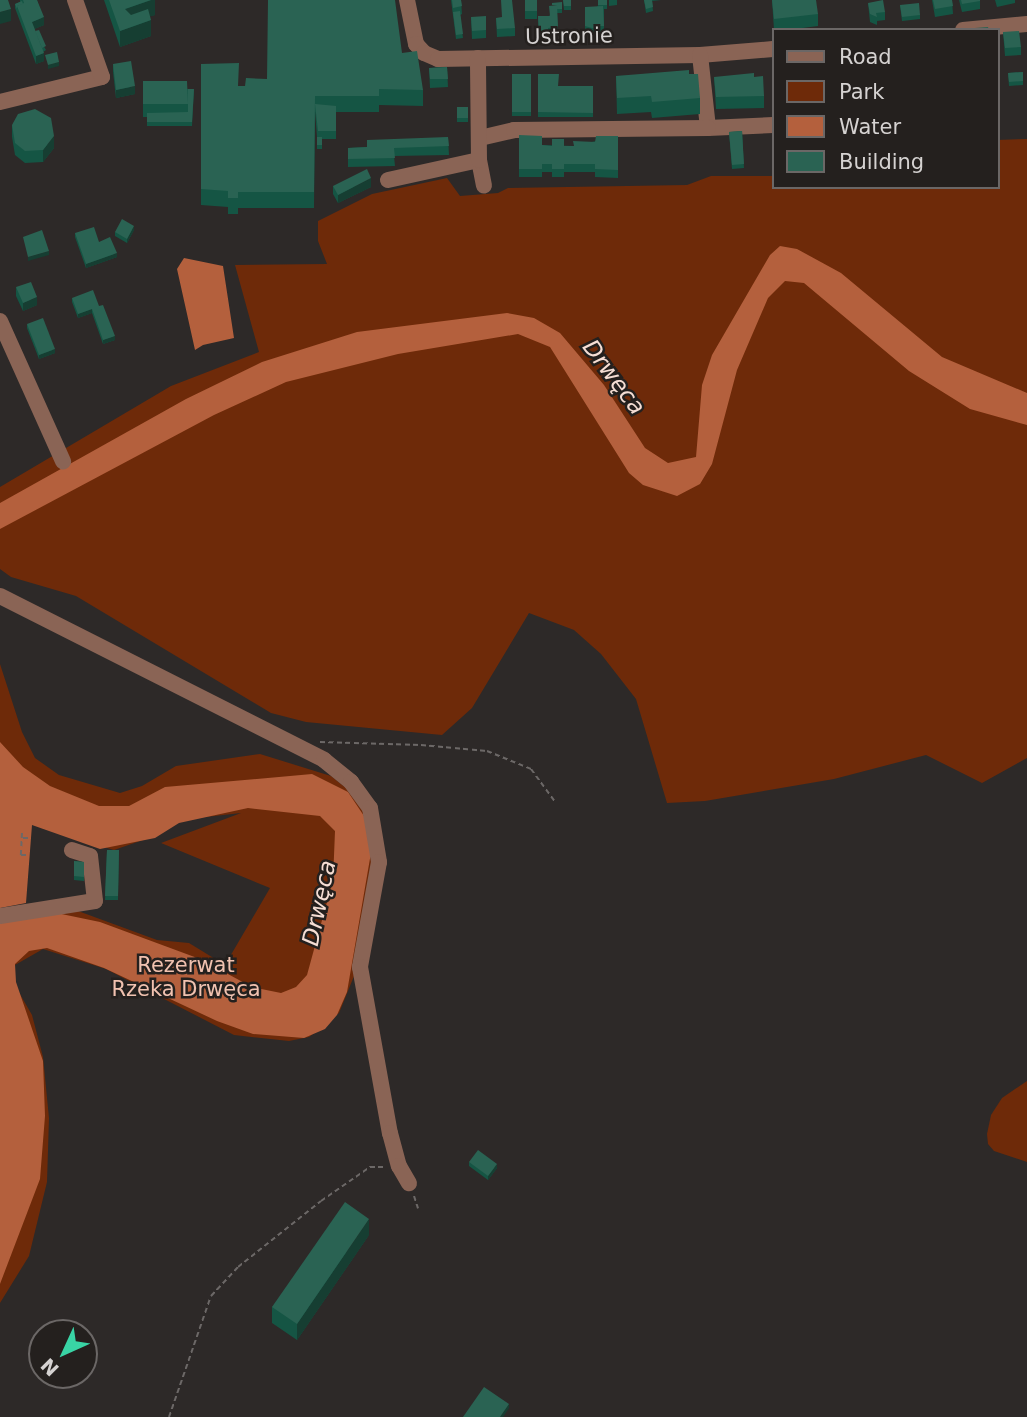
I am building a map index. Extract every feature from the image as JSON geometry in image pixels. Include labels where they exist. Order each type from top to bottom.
[{"type":"street","points":[[0,102],[102,77],[75,0]]},
{"type":"street","name":"Ustronie","points":[[407,0],[416,44],[424,53],[438,59],[700,55],[772,49]]},
{"type":"street","points":[[984,28],[1027,24]]},
{"type":"street","points":[[700,55],[708,128]]},
{"type":"street","points":[[478,58],[480,160],[484,186]]},
{"type":"street","points":[[480,138],[513,130],[772,125]]},
{"type":"street","points":[[388,180],[480,160]]},
{"type":"street","points":[[0,321],[63,461]]},
{"type":"street","points":[[0,596],[324,760],[352,782],[370,808],[379,862],[360,967],[390,1133],[399,1166],[409,1183]]},
{"type":"street","points":[[0,916],[95,901],[90,856],[72,850]]},
{"type":"path","points":[[295,745],[326,742],[368,743],[487,751],[531,769],[556,803]]},
{"type":"path","points":[[21,860],[22,833]]},
{"type":"path","points":[[22,838],[29,838]]},
{"type":"path","points":[[21,855],[28,855]]},
{"type":"path","points":[[169,1417],[211,1296],[238,1268],[321,1201],[370,1167],[393,1167]]},
{"type":"path","points":[[409,1183],[418,1208]]},
{"type":"green space","points":[[1027,139],[1027,758],[982,783],[926,755],[834,779],[705,801],[667,803],[636,699],[601,654],[574,630],[529,613],[472,708],[442,735],[306,722],[271,713],[76,596],[11,577],[0,569],[0,487],[171,386],[259,352],[235,265],[327,264],[318,241],[318,221],[372,194],[447,178],[460,196],[498,193],[508,188],[687,185],[711,176],[772,176],[772,189],[999,189],[999,140]]},
{"type":"green space","name":"Rezerwat Rzeka Drwęca","points":[[0,664],[22,732],[35,758],[59,775],[120,793],[142,786],[176,766],[260,754],[331,776],[366,804],[381,830],[363,954],[339,1013],[309,1037],[289,1041],[234,1035],[106,969],[43,949],[15,965],[13,982],[32,1015],[43,1057],[49,1118],[47,1182],[29,1256],[0,1303],[0,916],[59,904],[157,940],[189,943],[225,965],[270,888],[161,843],[241,813],[179,820],[146,839],[114,850],[41,828],[0,788]]},
{"type":"green space","points":[[1027,1081],[1027,1162],[994,1151],[988,1144],[987,1134],[991,1115],[1002,1098]]},
{"type":"water","points":[[780,246],[797,249],[841,273],[942,357],[1027,393],[1027,425],[970,409],[909,371],[804,283],[785,281],[768,298],[737,370],[712,464],[700,484],[677,496],[643,485],[629,473],[550,347],[518,334],[398,354],[286,382],[214,415],[0,529],[0,503],[186,399],[262,362],[357,332],[507,313],[534,318],[560,333],[604,385],[645,448],[668,463],[696,457],[702,385],[712,355],[770,255]]},
{"type":"water","points":[[184,258],[223,266],[234,338],[203,345],[195,350],[177,269]]},
{"type":"water","name":"Rezerwat Rzeka Drwęca","points":[[0,742],[23,767],[50,786],[99,806],[129,806],[165,787],[312,774],[348,792],[366,819],[372,847],[347,992],[337,1015],[325,1029],[304,1038],[253,1034],[217,1021],[104,968],[47,948],[29,951],[15,964],[16,982],[43,1061],[45,1116],[40,1179],[0,1284],[0,924],[10,919],[47,911],[100,922],[200,959],[252,987],[281,993],[296,987],[307,975],[333,880],[335,831],[320,816],[248,808],[179,823],[155,838],[100,849],[32,825],[26,903],[0,908]]},
{"type":"building","points":[[0,0],[8,0],[11,9],[0,12]]},
{"type":"building","points":[[23,0],[37,0],[44,17],[32,22],[44,53],[36,56],[17,6],[24,3]]},
{"type":"building","points":[[109,0],[151,0],[125,9],[131,15],[148,9],[151,20],[120,31]]},
{"type":"building","points":[[268,0],[395,0],[402,53],[417,51],[423,90],[379,89],[379,96],[315,96],[314,192],[238,192],[238,198],[228,198],[228,191],[201,189],[201,80],[227,80],[227,86],[245,86],[246,78],[267,79]]},
{"type":"building","points":[[452,0],[461,0],[462,6],[453,8]]},
{"type":"building","points":[[501,0],[512,0],[515,28],[497,29],[496,18],[502,17]]},
{"type":"building","points":[[525,0],[537,0],[537,11],[525,11]]},
{"type":"building","points":[[563,0],[571,0],[571,6],[564,6]]},
{"type":"building","points":[[598,0],[607,0],[607,5],[598,5]]},
{"type":"building","points":[[644,0],[652,0],[653,7],[646,9]]},
{"type":"building","points":[[772,0],[816,0],[818,14],[774,19]]},
{"type":"building","points":[[883,0],[885,12],[876,13],[877,17],[870,14],[868,3]]},
{"type":"building","points":[[933,0],[952,0],[953,6],[935,9]]},
{"type":"building","points":[[961,0],[980,0],[980,1],[962,4]]},
{"type":"building","points":[[562,2],[562,9],[552,5],[552,3]]},
{"type":"building","points":[[919,3],[920,15],[902,17],[900,5]]},
{"type":"building","points":[[557,5],[558,27],[548,28],[548,34],[539,35],[538,16],[550,16],[549,6]]},
{"type":"building","points":[[603,6],[604,26],[599,26],[599,30],[585,26],[585,7]]},
{"type":"building","points":[[460,11],[463,34],[456,35],[453,12]]},
{"type":"building","points":[[486,16],[486,30],[472,31],[471,17]]},
{"type":"building","points":[[39,30],[46,46],[42,48],[35,31]]},
{"type":"building","points":[[1019,31],[1021,47],[1005,48],[1003,32]]},
{"type":"building","points":[[57,52],[59,62],[48,65],[45,55]]},
{"type":"building","points":[[131,61],[135,86],[116,90],[113,64]]},
{"type":"building","points":[[239,63],[238,86],[227,86],[227,80],[201,80],[201,64]]},
{"type":"building","points":[[447,67],[448,79],[430,79],[429,68]]},
{"type":"building","points":[[689,70],[689,74],[698,74],[700,98],[652,102],[651,96],[617,98],[616,76]]},
{"type":"building","points":[[1023,72],[1023,81],[1009,82],[1008,73]]},
{"type":"building","points":[[754,73],[754,77],[763,76],[764,96],[716,97],[714,77]]},
{"type":"building","points":[[512,74],[531,74],[531,112],[512,112]]},
{"type":"building","points":[[538,74],[559,74],[558,86],[593,86],[593,113],[538,112]]},
{"type":"building","points":[[143,81],[187,81],[188,104],[143,104]]},
{"type":"building","points":[[188,89],[194,89],[192,122],[147,122],[147,113],[188,112]]},
{"type":"building","points":[[315,104],[336,106],[336,131],[318,131]]},
{"type":"building","points":[[457,107],[468,107],[468,118],[457,118]]},
{"type":"building","points":[[35,109],[51,118],[54,136],[43,150],[25,151],[15,143],[12,125],[18,114]]},
{"type":"building","points":[[742,131],[744,164],[732,165],[729,132]]},
{"type":"building","points":[[519,135],[542,136],[542,145],[552,146],[552,139],[564,139],[564,146],[574,146],[573,141],[595,142],[596,136],[618,136],[618,170],[595,169],[595,164],[564,164],[564,169],[552,169],[552,164],[542,164],[542,169],[519,169]]},
{"type":"building","points":[[317,137],[322,137],[322,145],[317,145]]},
{"type":"building","points":[[448,137],[449,146],[394,148],[395,158],[348,159],[348,148],[367,147],[367,140]]},
{"type":"building","points":[[367,169],[371,178],[338,195],[333,186]]},
{"type":"building","points":[[122,219],[134,226],[127,239],[115,232]]},
{"type":"building","points":[[94,227],[99,242],[110,237],[117,253],[86,264],[75,233]]},
{"type":"building","points":[[42,230],[49,251],[28,257],[23,237]]},
{"type":"building","points":[[31,282],[37,297],[23,303],[16,287]]},
{"type":"building","points":[[93,290],[99,306],[103,305],[115,336],[103,340],[92,309],[78,314],[72,298]]},
{"type":"building","points":[[43,318],[55,349],[39,355],[27,324]]},
{"type":"building","points":[[107,850],[119,850],[118,896],[105,896]]},
{"type":"building","points":[[74,861],[84,862],[84,877],[74,876]]},
{"type":"building","points":[[478,1150],[497,1164],[488,1176],[469,1162]]},
{"type":"building","points":[[345,1202],[369,1219],[297,1324],[272,1307]]},
{"type":"building","points":[[484,1387],[509,1404],[500,1417],[463,1417]]},
{"type":"water label","name":"Drwęca","points":[[614,377]]},
{"type":"water label","name":"Drwęca","points":[[319,903]]}]
